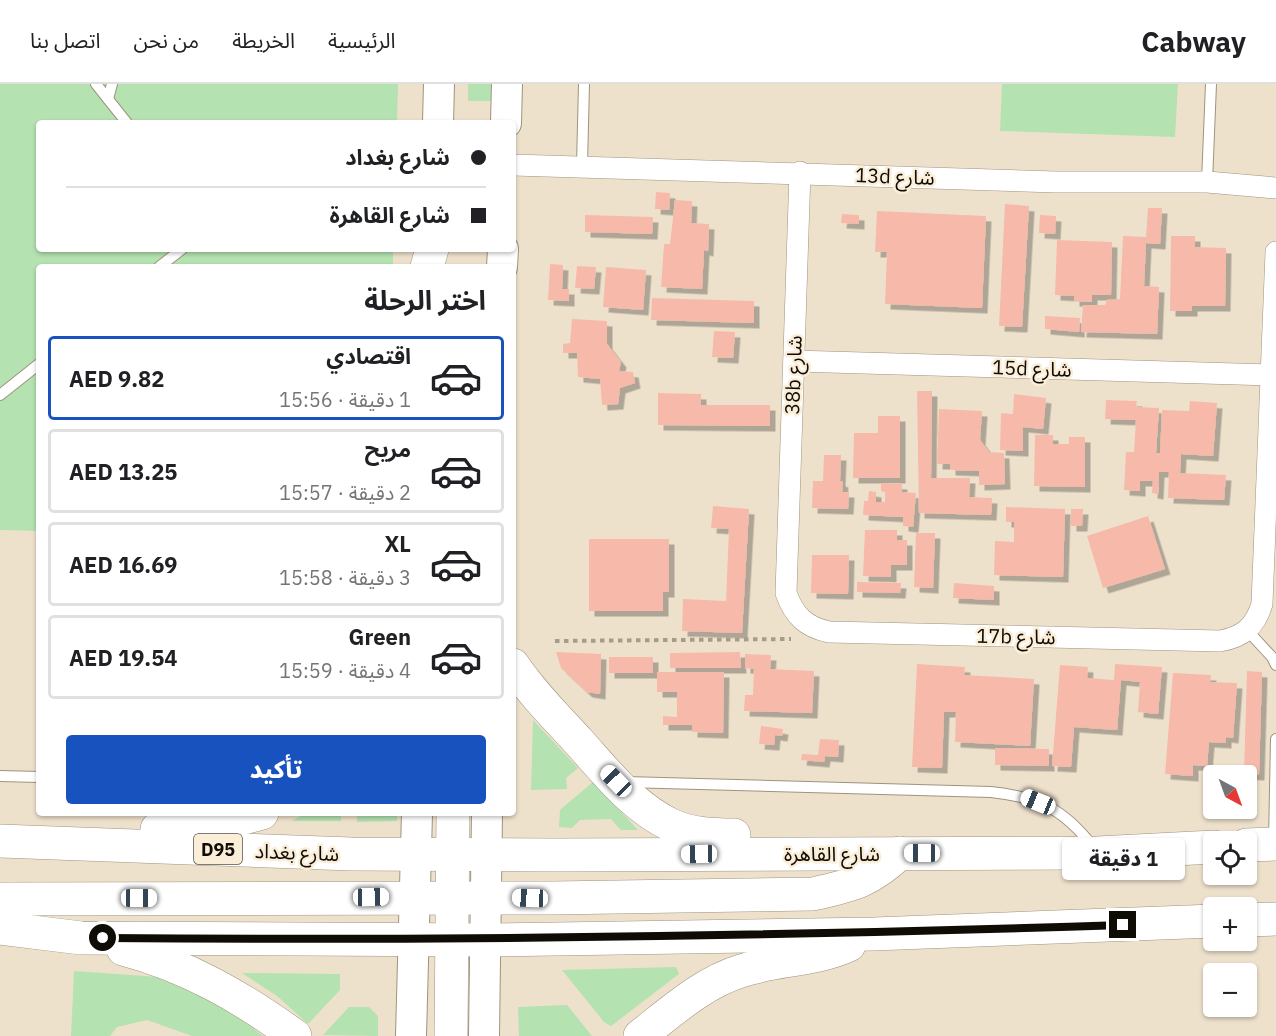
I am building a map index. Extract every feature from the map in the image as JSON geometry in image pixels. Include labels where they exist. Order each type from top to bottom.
[{"type":"main road","points":[[438,120],[439,84]]},
{"type":"main road","points":[[506,120],[507,84]]},
{"type":"main road","points":[[0,899],[813,894],[847,887],[878,873],[900,853],[870,839],[851,836],[693,832],[653,815],[616,781],[535,694],[516,669]]},
{"type":"main road","points":[[10,841],[224,823],[251,816]]},
{"type":"main road","points":[[411,1036],[417,816]]},
{"type":"main road","points":[[451,1036],[453,816]]},
{"type":"main road","points":[[484,1036],[487,816]]},
{"type":"main road","name":"شارع بغداد","points":[[10,841],[351,854],[486,855]]},
{"type":"main road","name":"شارع القاهرة","points":[[486,855],[1097,853],[1203,848]]},
{"type":"main road","points":[[1257,920],[1276,919]]},
{"type":"main road","points":[[0,928],[81,938],[486,940],[874,934],[1203,921]]},
{"type":"main road","points":[[640,1036],[712,983],[741,971],[822,955],[874,934]]},
{"type":"main road","points":[[81,938],[153,957],[195,973],[234,994],[295,1036]]},
{"type":"street","name":"13d شارع","points":[[516,165],[582,165],[1056,182],[1207,182],[1276,188]]},
{"type":"street","name":"38b شارع","points":[[786,578],[800,172]]},
{"type":"street","points":[[1248,631],[1257,619],[1262,604],[1276,252]]},
{"type":"street","name":"15d شارع","points":[[794,360],[1270,375]]},
{"type":"street","name":"17b شارع","points":[[786,578],[786,593],[796,614],[814,629],[829,633],[1220,641],[1235,638],[1248,631]]},
{"type":"lane","points":[[96,84],[125,120]]},
{"type":"lane","points":[[108,99],[112,84]]},
{"type":"lane","points":[[582,165],[584,84]]},
{"type":"lane","points":[[1207,182],[1211,84]]},
{"type":"lane","points":[[163,264],[178,252]]},
{"type":"lane","points":[[0,395],[36,366]]},
{"type":"lane","points":[[1248,631],[1272,657],[1276,665]]},
{"type":"lane","points":[[1266,844],[1276,740]]},
{"type":"lane","points":[[0,776],[36,777]]},
{"type":"lane","points":[[616,781],[991,792],[1023,796],[1053,807],[1078,827],[1097,853]]},
{"type":"path","points":[[555,641],[764,641],[801,639],[829,633]]},
{"type":"green space","points":[[0,84],[398,84],[397,120],[36,120],[36,252],[393,252],[393,264],[36,264],[36,531],[0,530]]},
{"type":"green space","points":[[468,84],[492,84],[492,101],[468,101]]},
{"type":"green space","points":[[1002,84],[1178,84],[1175,137],[1000,131]]},
{"type":"green space","points":[[533,720],[578,768],[566,778],[567,789],[531,790]]},
{"type":"green space","points":[[593,782],[638,830],[621,830],[611,819],[580,820],[572,828],[559,827],[560,810]]},
{"type":"green space","points":[[301,816],[341,816],[341,821],[291,821]]},
{"type":"green space","points":[[357,816],[397,816],[397,821],[357,822]]},
{"type":"green space","points":[[676,967],[679,974],[611,1026],[604,1022],[562,970]]},
{"type":"green space","points":[[74,971],[159,977],[210,995],[263,1036],[192,1036],[147,1020],[117,1027],[110,1036],[71,1036]]},
{"type":"green space","points":[[242,973],[340,974],[340,990],[308,1024],[277,996]]},
{"type":"green space","points":[[567,1005],[592,1036],[519,1036],[518,1007]]},
{"type":"green space","points":[[349,1007],[369,1007],[378,1016],[378,1036],[323,1035]]},
{"type":"building","points":[[656,192],[670,193],[669,210],[655,209]]},
{"type":"building","points":[[675,200],[692,201],[691,223],[709,224],[708,251],[704,250],[702,289],[661,287],[664,244],[670,244]]},
{"type":"building","points":[[1005,204],[1029,206],[1022,327],[999,326]]},
{"type":"building","points":[[1148,208],[1162,208],[1160,244],[1146,243],[1144,286],[1159,287],[1157,334],[1081,332],[1083,305],[1105,305],[1107,300],[1120,299],[1123,236],[1146,237]]},
{"type":"building","points":[[877,211],[986,216],[982,308],[885,304],[887,252],[875,252]]},
{"type":"building","points":[[842,214],[859,215],[859,224],[841,223]]},
{"type":"building","points":[[585,215],[653,217],[652,234],[585,232]]},
{"type":"building","points":[[1040,215],[1056,216],[1055,234],[1039,233]]},
{"type":"building","points":[[1171,236],[1195,236],[1195,247],[1226,248],[1225,306],[1192,306],[1192,311],[1170,311]]},
{"type":"building","points":[[1057,240],[1112,242],[1111,295],[1092,295],[1092,302],[1074,301],[1074,296],[1055,295]]},
{"type":"building","points":[[550,264],[563,265],[562,289],[569,289],[569,301],[548,300]]},
{"type":"building","points":[[577,266],[596,267],[594,289],[575,288]]},
{"type":"building","points":[[606,267],[646,270],[643,310],[603,307]]},
{"type":"building","points":[[652,298],[754,301],[754,323],[651,320]]},
{"type":"building","points":[[1045,316],[1080,318],[1079,332],[1045,329]]},
{"type":"building","points":[[572,319],[607,321],[607,344],[621,362],[619,371],[633,372],[635,383],[620,388],[618,404],[602,405],[600,379],[578,377],[577,353],[563,353],[563,344],[570,343]]},
{"type":"building","points":[[714,331],[735,332],[733,358],[712,357]]},
{"type":"building","points":[[917,391],[932,391],[931,478],[970,478],[969,497],[992,498],[991,515],[919,513]]},
{"type":"building","points":[[658,393],[701,394],[701,405],[770,405],[770,426],[658,425]]},
{"type":"building","points":[[1014,394],[1046,398],[1043,429],[1023,427],[1023,451],[1000,450],[1001,413],[1013,414]]},
{"type":"building","points":[[1106,400],[1137,401],[1136,407],[1159,408],[1156,453],[1160,453],[1162,410],[1189,411],[1190,401],[1217,403],[1213,456],[1181,454],[1180,473],[1226,475],[1224,500],[1168,498],[1169,472],[1159,472],[1158,494],[1152,493],[1153,481],[1140,481],[1140,491],[1124,490],[1126,452],[1134,452],[1136,420],[1105,419]]},
{"type":"building","points":[[939,409],[982,411],[980,440],[989,452],[1004,453],[1005,484],[979,485],[979,471],[950,470],[950,464],[937,464]]},
{"type":"building","points":[[878,416],[900,416],[900,478],[853,478],[854,433],[878,433]]},
{"type":"building","points":[[1035,435],[1053,435],[1053,444],[1069,444],[1069,437],[1085,437],[1085,487],[1034,486]]},
{"type":"building","points":[[824,455],[841,455],[840,481],[843,482],[842,492],[849,492],[848,509],[812,508],[813,481],[823,481]]},
{"type":"building","points":[[881,483],[902,484],[902,492],[916,493],[913,527],[903,526],[903,517],[863,515],[864,501],[868,501],[869,491],[876,492],[876,502],[885,502],[885,492],[881,491]]},
{"type":"building","points":[[713,506],[749,509],[742,633],[682,631],[683,599],[726,601],[729,529],[711,528]]},
{"type":"building","points":[[1006,507],[1065,509],[1063,577],[994,575],[995,541],[1014,542],[1014,522],[1006,522]]},
{"type":"building","points":[[1071,509],[1083,509],[1082,526],[1071,526]]},
{"type":"building","points":[[1148,516],[1165,569],[1103,588],[1087,536]]},
{"type":"building","points":[[865,530],[897,530],[897,540],[907,540],[907,565],[891,565],[891,577],[863,576]]},
{"type":"building","points":[[916,533],[935,533],[933,588],[914,587]]},
{"type":"building","points":[[589,539],[669,539],[669,592],[663,592],[663,611],[589,611]]},
{"type":"building","points":[[812,555],[849,555],[848,594],[811,593]]},
{"type":"building","points":[[857,582],[901,583],[900,593],[857,592]]},
{"type":"building","points":[[954,583],[994,586],[994,600],[953,598]]},
{"type":"building","points":[[556,652],[601,654],[600,694],[587,692],[561,668]]},
{"type":"building","points":[[740,652],[741,668],[670,668],[670,653]]},
{"type":"building","points":[[745,654],[771,655],[770,669],[814,671],[812,713],[744,711],[745,695],[753,695],[754,669],[745,668]]},
{"type":"building","points":[[609,657],[653,657],[653,673],[609,673]]},
{"type":"building","points":[[917,664],[965,667],[964,675],[1034,679],[1030,746],[955,742],[956,712],[944,712],[942,768],[912,767]]},
{"type":"building","points":[[1115,664],[1162,667],[1158,714],[1138,712],[1140,682],[1121,680],[1117,730],[1074,727],[1071,767],[1052,766],[1060,665],[1088,667],[1087,678],[1114,680]]},
{"type":"building","points":[[1247,671],[1262,672],[1259,775],[1257,775],[1257,765],[1244,765]]},
{"type":"building","points":[[657,672],[724,672],[723,733],[692,732],[692,725],[663,725],[663,716],[677,717],[677,692],[657,692]]},
{"type":"building","points":[[1173,673],[1211,675],[1210,682],[1237,683],[1233,738],[1226,737],[1226,743],[1209,742],[1207,765],[1193,765],[1193,776],[1165,774]]},
{"type":"building","points":[[761,726],[783,729],[782,736],[775,735],[774,745],[759,744]]},
{"type":"building","points":[[820,739],[839,740],[838,757],[825,756],[824,762],[801,760],[802,754],[818,755]]},
{"type":"building","points":[[995,748],[1049,749],[1049,766],[995,765]]},
{"type":"route","points":[[103,938],[551,939],[874,934],[1123,925]]}]
